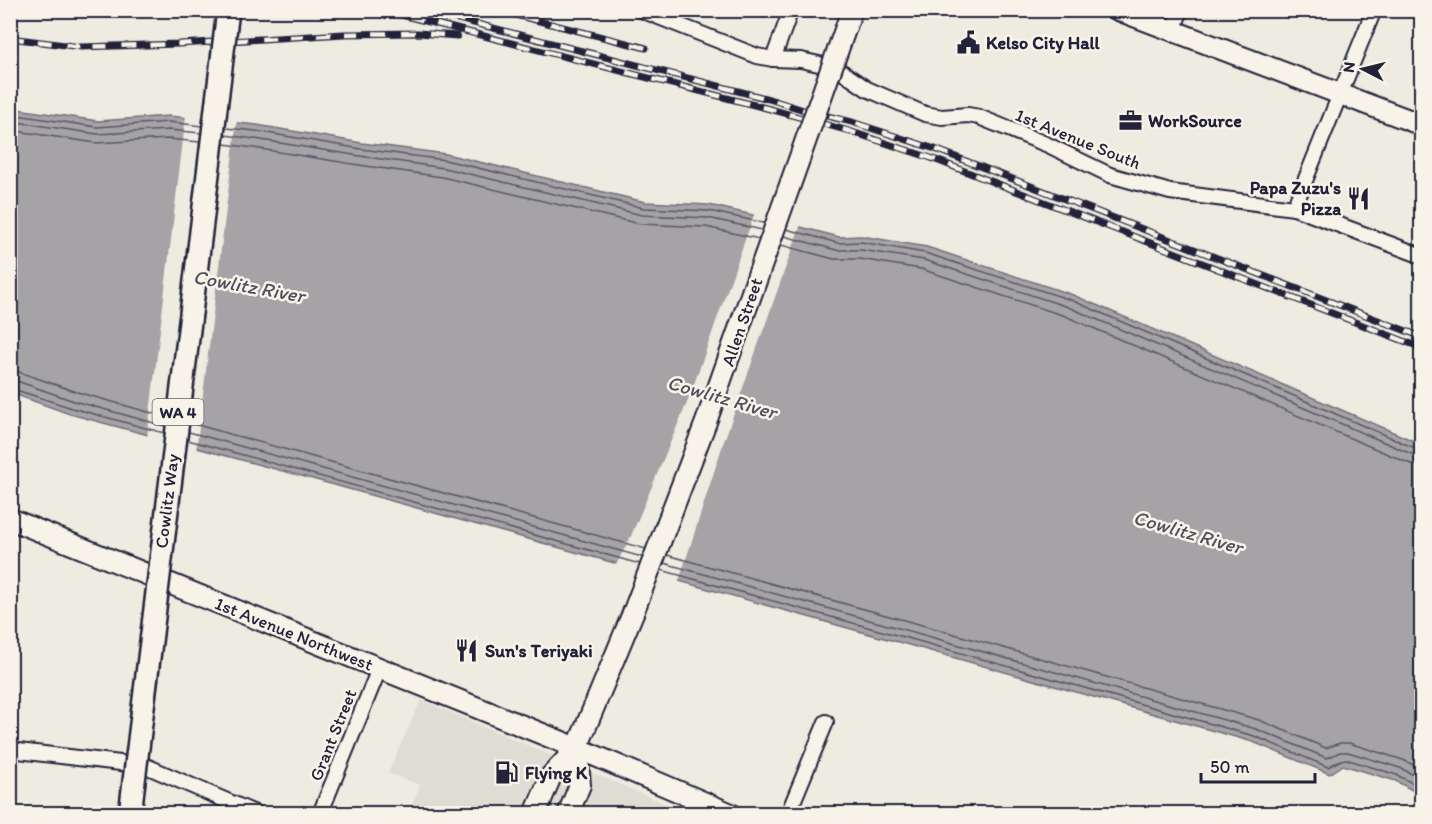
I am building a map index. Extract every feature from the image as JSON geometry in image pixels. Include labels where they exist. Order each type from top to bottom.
[{"type":"main road","name":"Cowlitz Way","points":[[130,813],[228,10]]},
{"type":"main road","name":"Allen Street","points":[[578,748],[706,422],[852,10]]},
{"type":"main road","points":[[1118,10],[1422,125]]},
{"type":"main road","name":"1st Avenue Northwest","points":[[10,519],[578,748],[731,813]]},
{"type":"main road","points":[[535,813],[551,776],[578,748]]},
{"type":"main road","points":[[568,813],[580,785],[578,748]]},
{"type":"street","name":"1st Avenue South","points":[[641,10],[743,51],[773,59],[801,60],[832,67],[867,89],[925,114],[942,117],[978,117],[1048,145],[1110,175],[1170,192],[1294,207],[1422,256]]},
{"type":"street","points":[[773,59],[791,10]]},
{"type":"street","points":[[1172,32],[1180,10]]},
{"type":"street","points":[[1294,207],[1374,10]]},
{"type":"street","name":"Grant Street","points":[[320,813],[379,669]]},
{"type":"street","points":[[788,813],[826,722]]},
{"type":"street","points":[[10,750],[146,766],[257,813]]},
{"type":"shaded area","points":[[421,700],[687,813],[409,813],[420,785],[388,773]]},
{"type":"water","name":"Cowlitz River","points":[[11,108],[98,121],[169,116],[257,125],[362,143],[446,154],[645,202],[709,205],[839,237],[861,236],[927,247],[1073,295],[1421,444],[1421,795],[1396,781],[1343,765],[1330,774],[1253,742],[320,481],[70,414],[11,393]]},
{"type":"pier","points":[[186,115],[237,120],[196,451],[147,438]]},
{"type":"pier","points":[[755,212],[801,224],[723,444],[678,584],[615,567],[631,536],[689,398]]},
{"type":"railway","points":[[382,10],[849,131],[931,158],[1422,348]]},
{"type":"railway","points":[[423,10],[769,99],[852,122],[935,149],[1422,337]]},
{"type":"railway","points":[[496,10],[646,48]]},
{"type":"railway","points":[[10,38],[81,47],[179,44],[344,34],[418,33],[457,36]]},
{"type":"place","name":"Kelso City Hall","points":[[968,43]]},
{"type":"place","name":"WorkSource","points":[[1130,121]]},
{"type":"place","name":"Papa Zuzu's Pizza","points":[[1359,198]]},
{"type":"place","name":"Sun's Teriyaki","points":[[467,651]]},
{"type":"place","name":"Flying K","points":[[507,773]]}]
